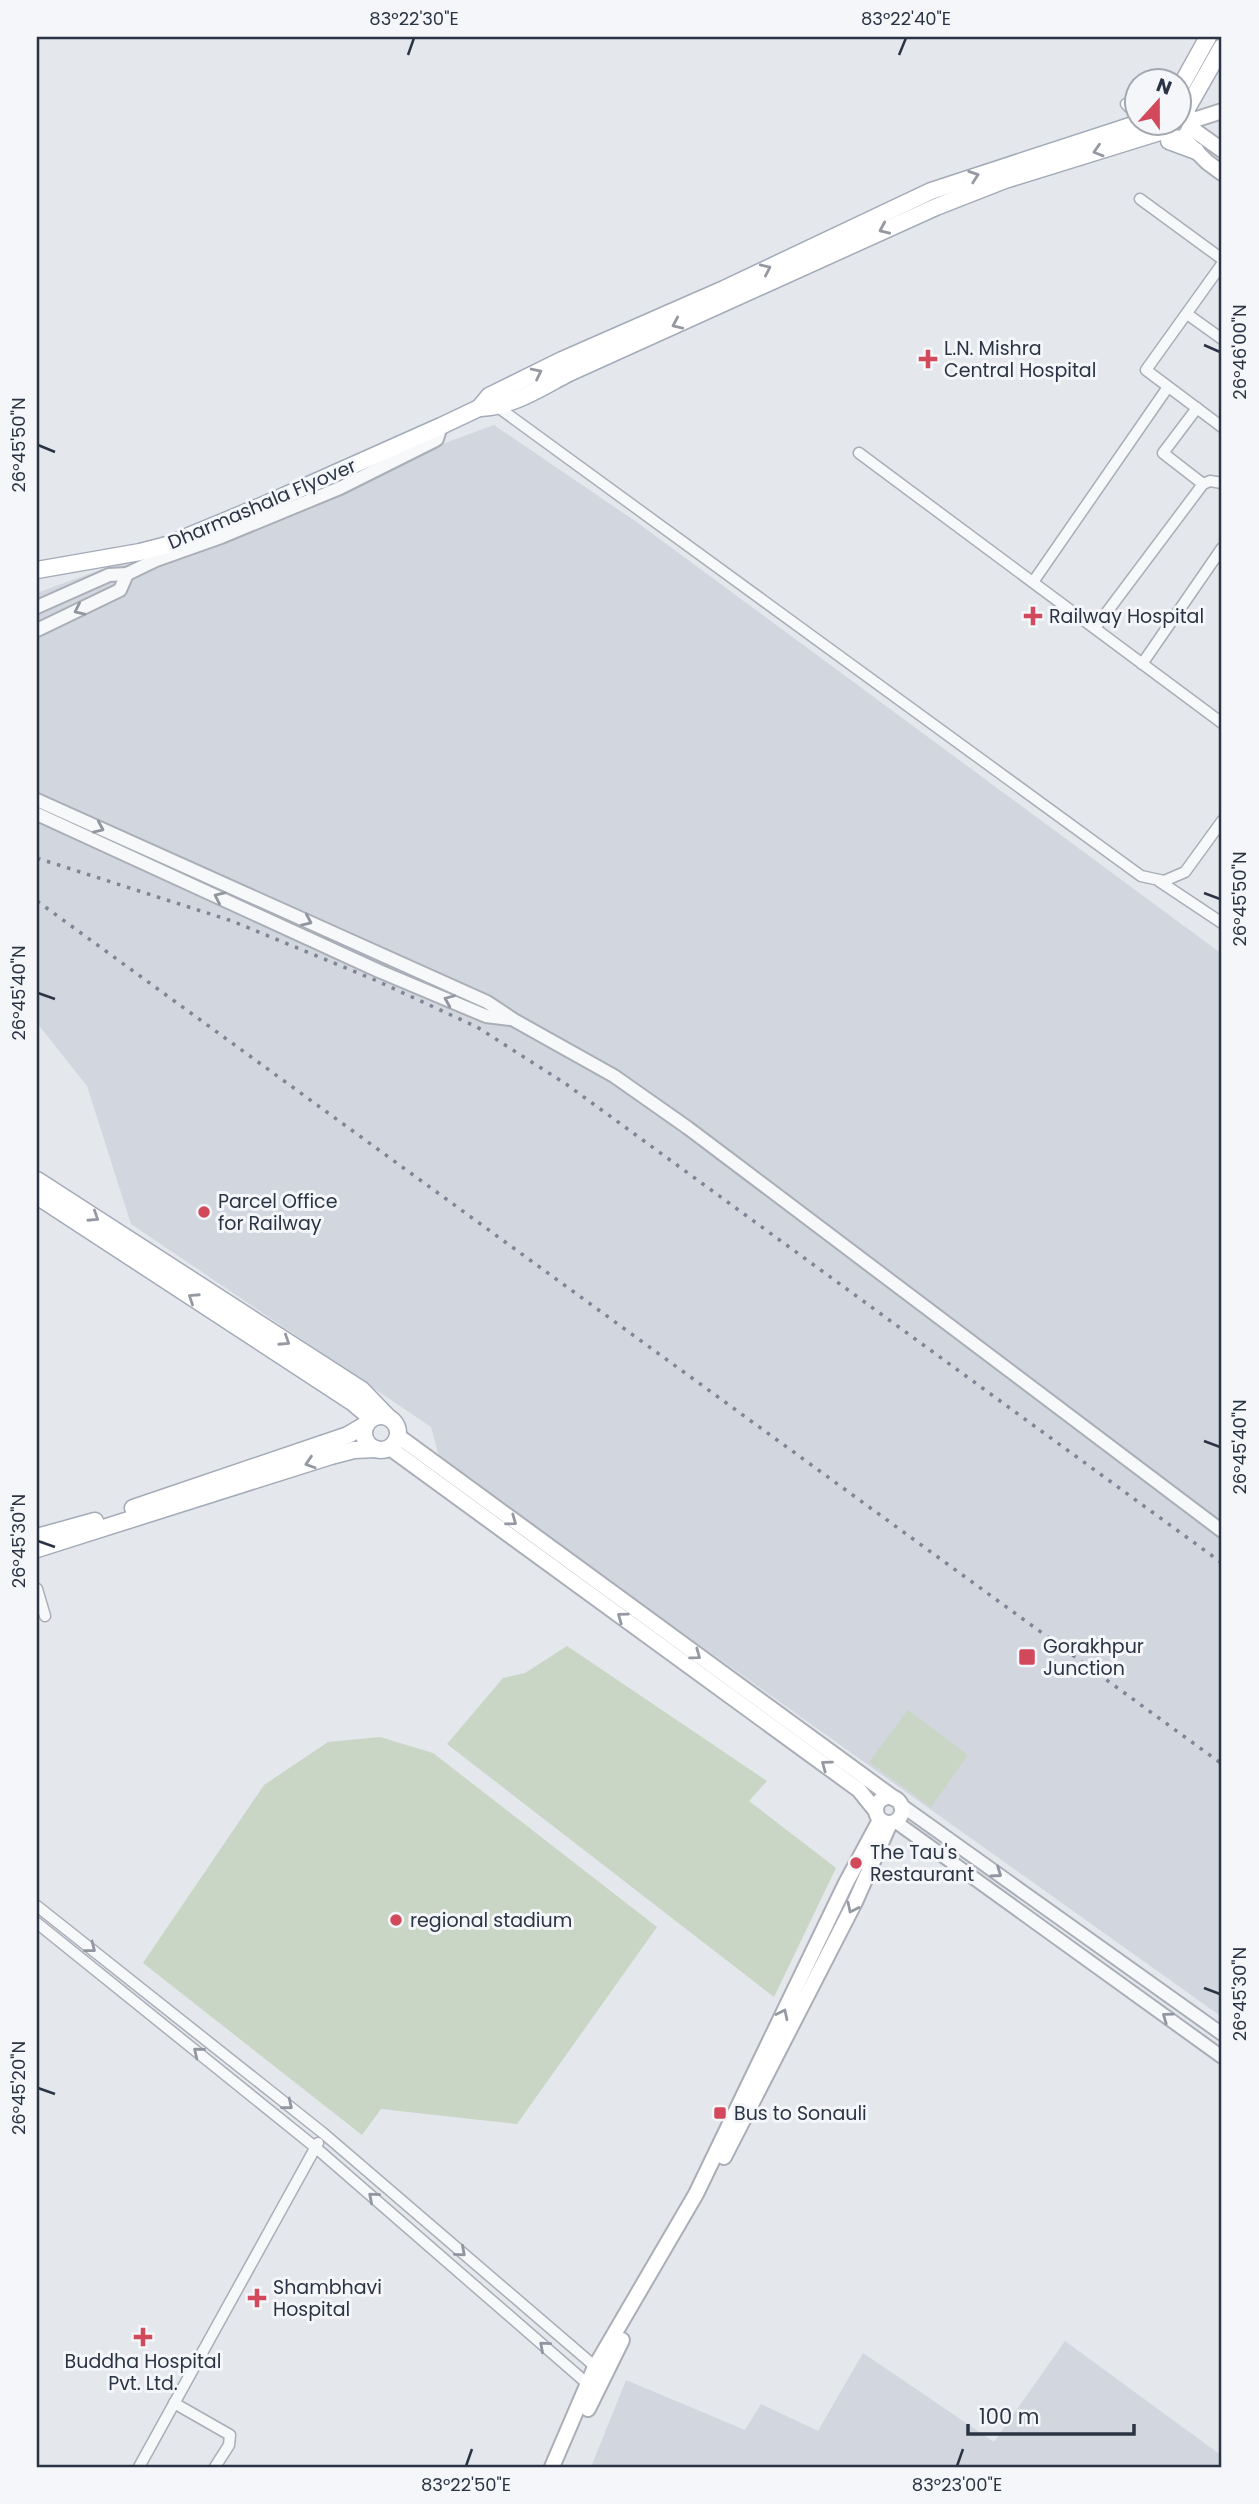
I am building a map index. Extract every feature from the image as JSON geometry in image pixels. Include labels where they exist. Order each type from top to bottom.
[{"type":"main road","points":[[1192,66],[1208,37]]},
{"type":"main road","points":[[1192,110],[1222,47]]},
{"type":"main road","points":[[1192,120],[1220,112]]},
{"type":"main road","points":[[1217,146],[1209,132],[1211,123],[1220,112]]},
{"type":"main road","points":[[1192,127],[1217,146]]},
{"type":"main road","name":"Dharmashala Flyover","points":[[37,570],[127,555],[167,545],[266,504],[488,404],[931,191],[1126,136]]},
{"type":"main road","points":[[1169,136],[1196,151],[1222,173]]},
{"type":"main road","points":[[1191,136],[1196,151]]},
{"type":"main road","points":[[37,1180],[362,1390],[395,1423],[388,1444]]},
{"type":"main road","points":[[37,1196],[352,1402],[368,1422]]},
{"type":"main road","points":[[37,1537],[211,1483],[348,1435],[383,1415],[388,1417]]},
{"type":"main road","points":[[368,1422],[363,1435],[368,1444],[388,1444],[898,1802],[902,1813],[885,1819]]},
{"type":"main road","points":[[37,1549],[331,1456],[388,1444],[859,1790],[885,1819]]},
{"type":"main road","points":[[552,2467],[600,2371],[712,2180],[855,1902],[885,1819],[880,1801],[890,1797],[898,1802]]},
{"type":"main road","points":[[562,2467],[592,2387]]},
{"type":"street","points":[[1140,199],[1222,262],[1146,370],[1222,427]]},
{"type":"street","points":[[1187,314],[1222,339]]},
{"type":"street","points":[[1033,582],[1168,387]]},
{"type":"street","points":[[488,404],[1141,876],[1164,881],[1185,872],[1222,821]]},
{"type":"street","points":[[1196,408],[1163,453],[1203,484]]},
{"type":"street","points":[[37,607],[109,575],[127,574],[156,560],[340,488],[437,439],[440,426]]},
{"type":"street","points":[[859,453],[1222,723]]},
{"type":"street","points":[[1095,628],[1203,484],[1210,481],[1222,483]]},
{"type":"street","points":[[1142,664],[1222,548]]},
{"type":"street","points":[[37,630],[120,590],[127,574]]},
{"type":"street","points":[[37,800],[487,1002],[614,1076],[688,1128],[1222,1531]]},
{"type":"street","points":[[37,814],[379,971],[486,1016],[514,1020]]},
{"type":"street","points":[[1158,880],[1222,923]]},
{"type":"street","points":[[37,1588],[46,1615]]},
{"type":"street","points":[[898,1802],[1222,2034]]},
{"type":"street","points":[[885,1819],[1222,2057]]},
{"type":"street","points":[[37,1906],[323,2133],[600,2371]]},
{"type":"street","points":[[37,1923],[315,2147],[592,2387]]},
{"type":"street","points":[[242,2088],[251,2076]]},
{"type":"street","points":[[139,2467],[323,2133]]},
{"type":"street","points":[[174,2403],[230,2435],[229,2445],[215,2467]]},
{"type":"shaded area","points":[[494,425],[638,523],[1222,954],[1222,2017],[440,1460],[431,1427],[131,1224],[87,1086],[37,1023],[37,593]]},
{"type":"shaded area","points":[[1065,2341],[1222,2456],[1222,2467],[591,2467],[626,2380],[745,2430],[761,2404],[818,2431],[863,2353],[994,2442]]},
{"type":"green space","points":[[567,1646],[767,1781],[749,1801],[836,1868],[774,1997],[447,1744],[503,1678],[525,1673]]},
{"type":"green space","points":[[908,1710],[968,1755],[931,1807],[869,1762]]},
{"type":"green space","points":[[380,1737],[433,1753],[657,1927],[517,2124],[381,2109],[362,2135],[143,1963],[264,1785],[328,1742]]},
{"type":"railway","points":[[37,858],[232,921],[375,980],[477,1027],[566,1084],[1222,1563]]},
{"type":"railway","points":[[37,901],[1222,1764]]},
{"type":"place","name":"L.N. Mishra Central Hospital","points":[[928,359]]},
{"type":"place","name":"Railway Hospital","points":[[1033,616]]},
{"type":"place","name":"Parcel Office for Railway","points":[[204,1212]]},
{"type":"place","name":"Gorakhpur Junction","points":[[1027,1657]]},
{"type":"place","name":"The Tau's Restaurant","points":[[856,1863]]},
{"type":"place","name":"regional stadium","points":[[396,1920]]},
{"type":"place","name":"Bus to Sonauli","points":[[720,2113]]},
{"type":"place","name":"Shambhavi Hospital","points":[[257,2298]]},
{"type":"place","name":"Buddha Hospital Pvt. Ltd.","points":[[143,2337]]}]
